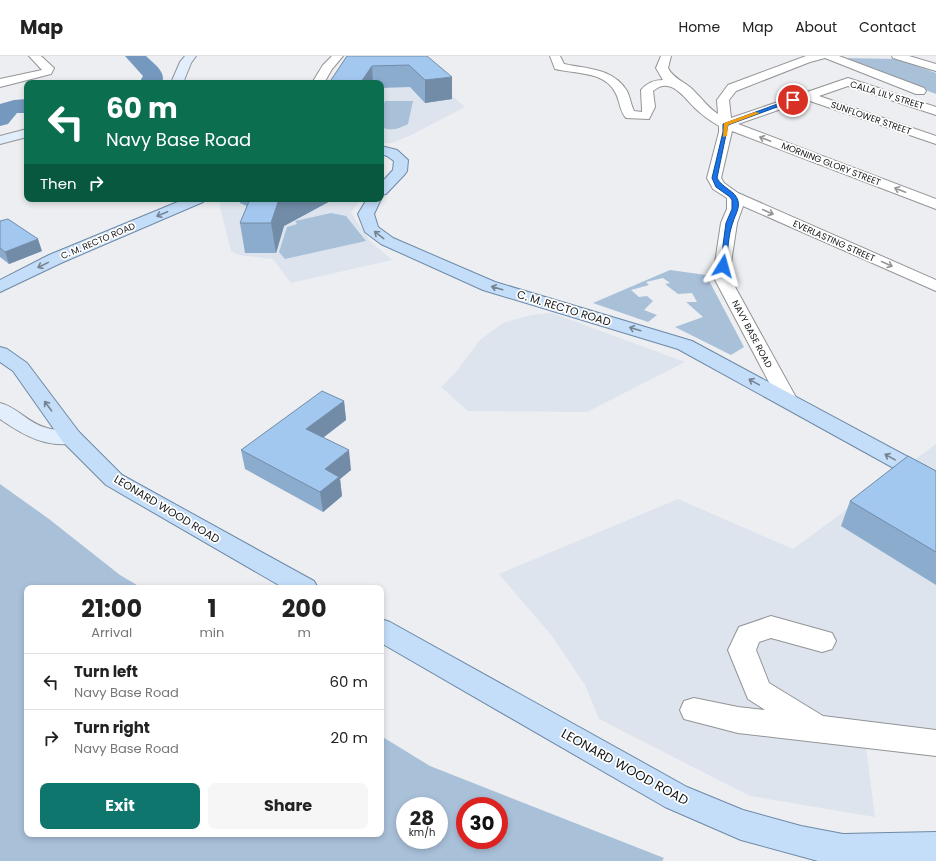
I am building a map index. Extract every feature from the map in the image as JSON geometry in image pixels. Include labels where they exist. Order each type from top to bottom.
[{"type":"main road","points":[[178,80],[186,62],[191,56]]},
{"type":"main road","points":[[3,139],[24,134]]},
{"type":"main road","points":[[384,151],[392,153],[401,160],[400,171],[384,188]]},
{"type":"main road","name":"C. M. RECTO ROAD","points":[[3,288],[56,259],[191,202]]},
{"type":"main road","name":"C. M. RECTO ROAD","points":[[372,202],[366,214],[371,229],[387,241],[490,286],[684,345],[788,400]]},
{"type":"main road","name":"LEONARD WOOD ROAD","points":[[0,353],[20,367],[72,437],[114,480],[300,585]]},
{"type":"main road","points":[[788,400],[936,482]]},
{"type":"main road","points":[[0,409],[23,425],[43,434],[72,437]]},
{"type":"main road","name":"LEONARD WOOD ROAD","points":[[384,632],[676,797],[741,825],[801,842],[843,850],[936,848]]},
{"type":"street","points":[[0,83],[47,72],[48,68],[34,56]]},
{"type":"street","points":[[320,80],[327,67],[338,56]]},
{"type":"street","points":[[556,56],[559,66],[595,72],[606,76],[615,84],[624,97],[627,112],[630,115],[645,116],[648,113],[649,108],[647,90],[653,85],[671,84],[681,87]]},
{"type":"street","name":"MORNING GLORY STREET","points":[[666,56],[662,68],[667,77],[681,87],[706,112],[725,124],[936,204]]},
{"type":"street","points":[[733,196],[718,186],[714,178],[726,132],[723,100],[732,88],[807,59],[822,56]]},
{"type":"street","points":[[829,56],[930,94]]},
{"type":"street","points":[[897,56],[936,68]]},
{"type":"street","name":"CALLA LILY STREET","points":[[725,124],[848,82],[936,110]]},
{"type":"street","name":"SUNFLOWER STREET","points":[[807,96],[936,140]]},
{"type":"street","name":"EVERLASTING STREET","points":[[733,196],[936,286]]},
{"type":"street","name":"NAVY BASE ROAD","points":[[733,196],[735,200],[735,209],[729,223],[721,276],[788,400]]},
{"type":"street","points":[[817,728],[758,691],[742,650],[748,635],[771,627],[822,641]]},
{"type":"street","points":[[694,710],[738,720],[936,743]]},
{"type":"shaded area","points":[[842,58],[898,59],[936,73],[936,94]]},
{"type":"shaded area","points":[[422,69],[465,107],[411,135],[392,143],[384,143],[384,80],[361,80]]},
{"type":"shaded area","points":[[385,101],[413,101],[408,124],[398,128],[384,128]]},
{"type":"shaded area","points":[[219,202],[359,202],[351,213],[370,241],[392,260],[291,283],[273,259],[239,255],[231,251]]},
{"type":"shaded area","points":[[331,213],[346,216],[366,241],[285,259],[279,252],[287,227],[297,224],[295,221]]},
{"type":"shaded area","points":[[670,270],[706,275],[744,347],[731,355],[675,327],[703,317],[686,302],[697,302],[692,293],[678,294],[665,284],[670,283],[663,278],[646,282],[649,285],[631,290],[639,297],[647,296],[653,301],[644,310],[657,315],[648,322],[593,303]]},
{"type":"shaded area","points":[[552,313],[685,362],[587,412],[468,411],[441,387],[456,372],[480,340],[503,323],[531,315]]},
{"type":"shaded area","points":[[936,444],[936,743],[864,731],[875,817],[750,796],[599,719],[585,685],[552,636],[499,574],[678,499],[793,549]]},
{"type":"shaded area","points":[[0,484],[49,519],[120,575],[137,585],[24,585],[24,837],[384,837],[384,738],[430,766],[664,858],[662,861],[0,861]]},
{"type":"building","points":[[347,56],[427,56],[452,77],[425,80],[409,65],[372,66],[362,80],[331,80]]},
{"type":"building","points":[[249,202],[278,202],[271,223],[240,223]]},
{"type":"building","points":[[8,219],[38,239],[5,252],[0,248],[0,221]]},
{"type":"building","points":[[322,391],[344,401],[306,429],[349,450],[325,469],[339,477],[320,492],[241,450]]},
{"type":"building","points":[[908,456],[936,471],[936,552],[850,501]]},
{"type":"waterway","points":[[135,56],[153,75],[153,80]]},
{"type":"waterway","points":[[0,119],[4,111],[7,109],[24,106]]},
{"type":"slow traffic","points":[[725,136],[726,124],[757,113]]},
{"type":"route","points":[[723,266],[726,238],[729,223],[735,209],[735,200],[733,196],[718,186],[714,178],[726,132],[726,124],[793,100]]}]
